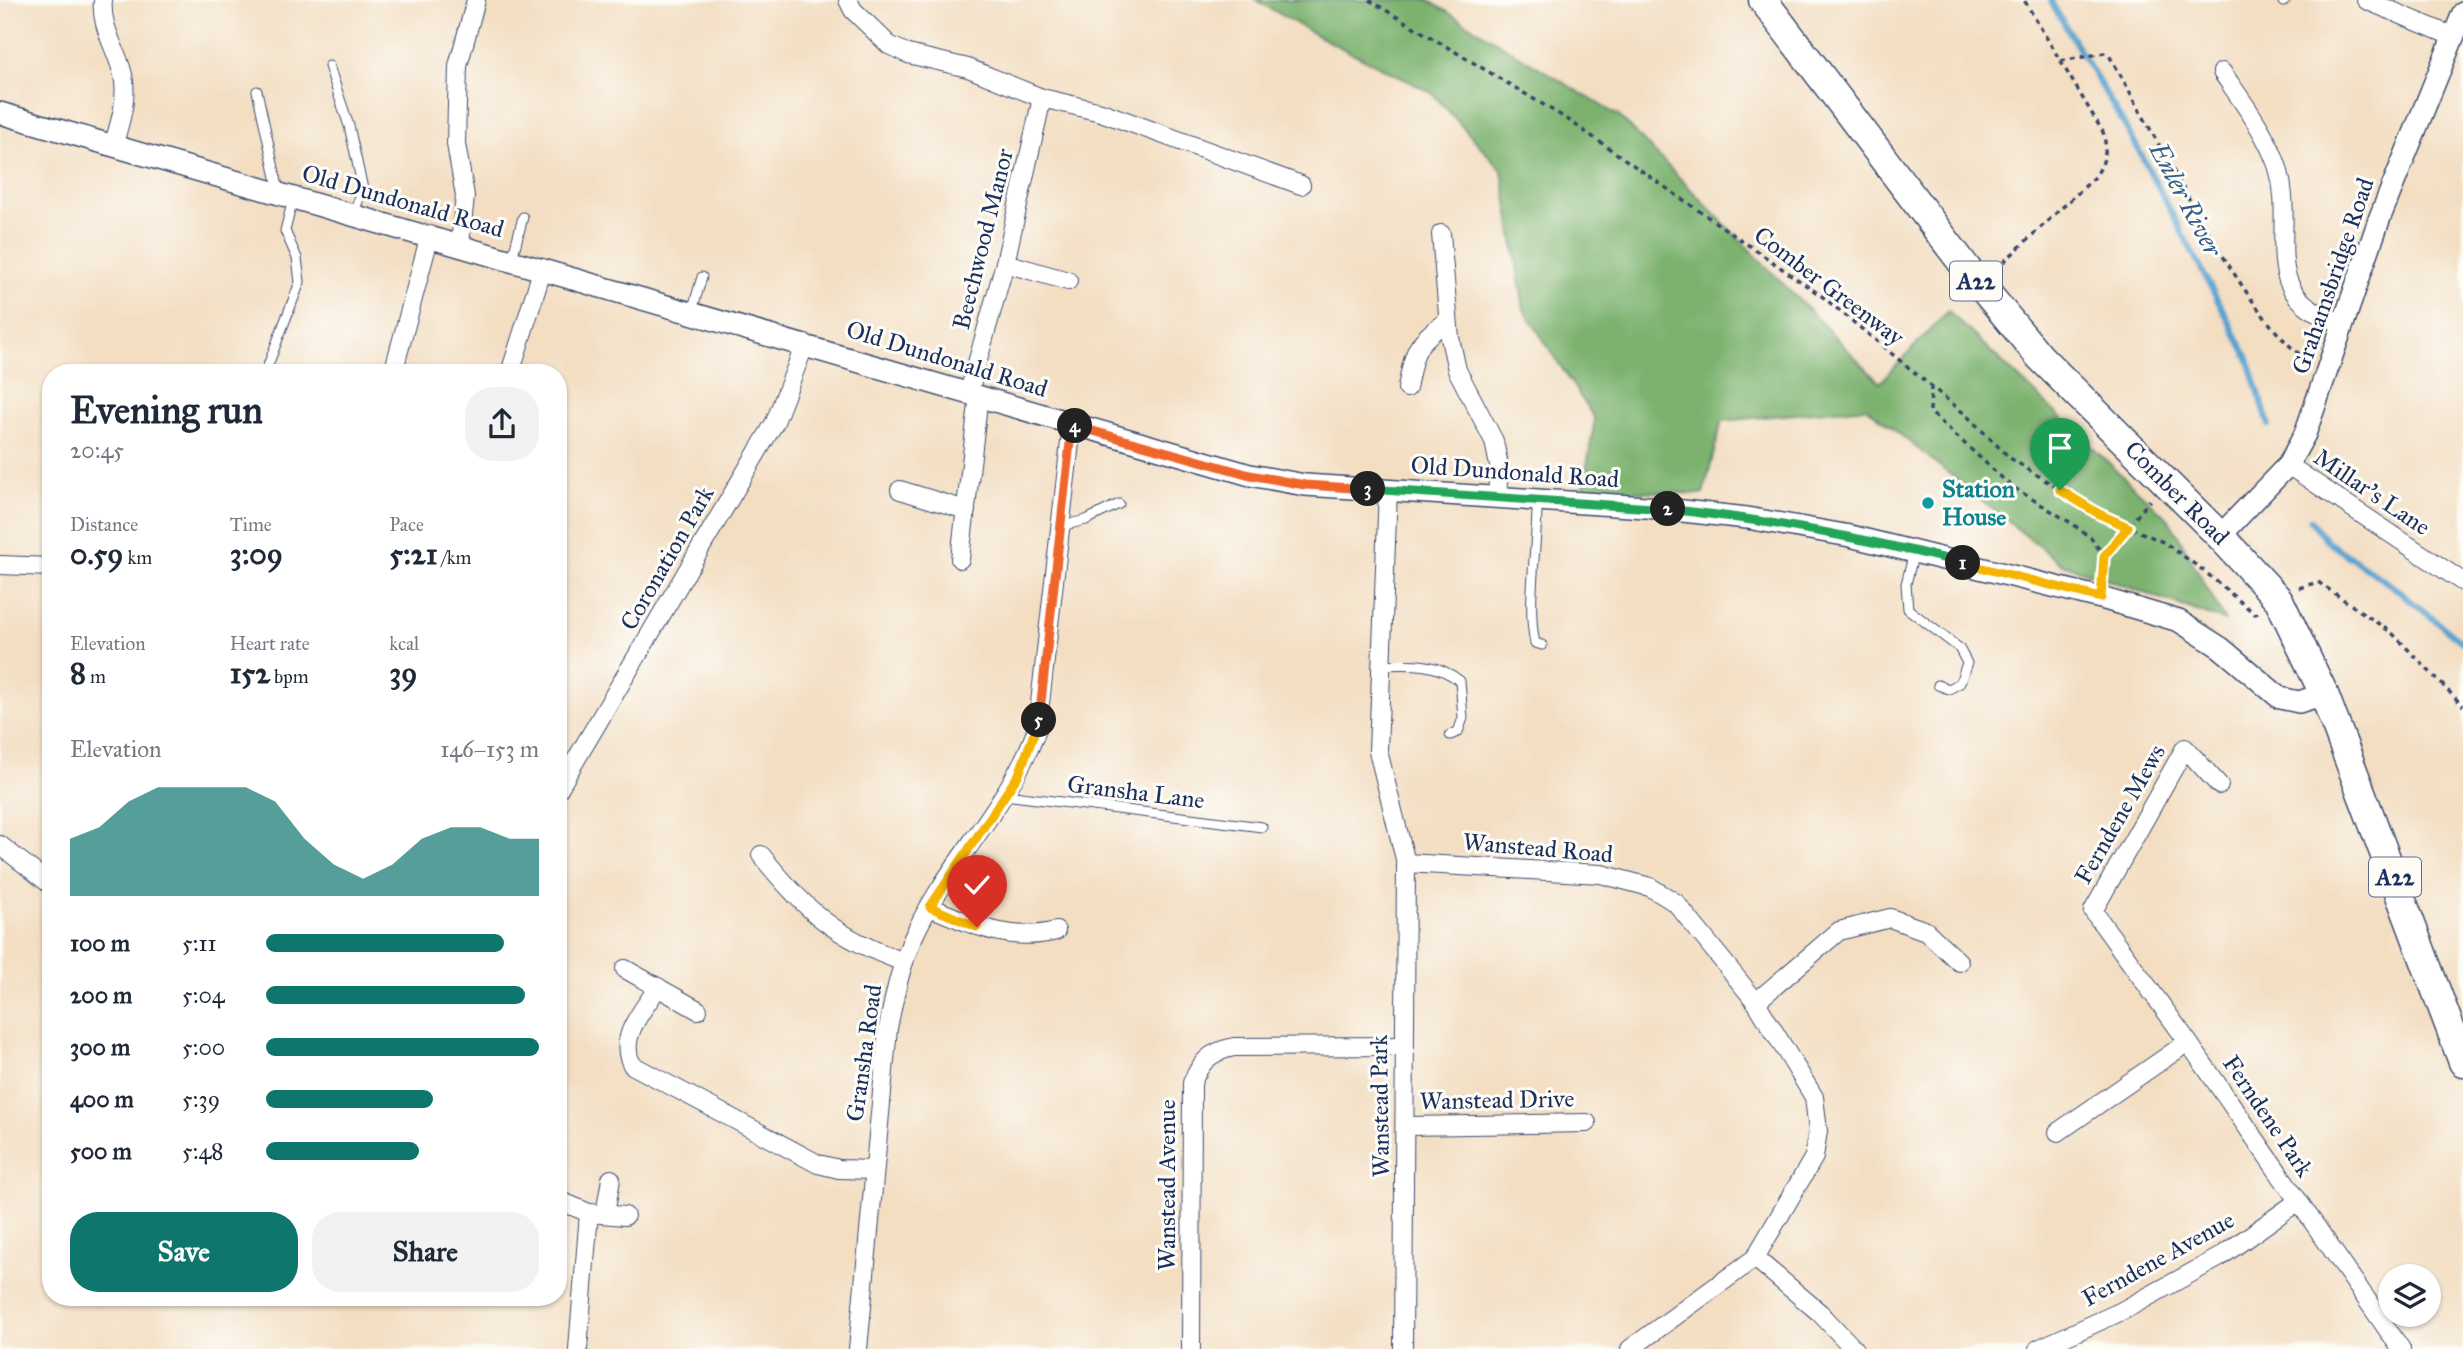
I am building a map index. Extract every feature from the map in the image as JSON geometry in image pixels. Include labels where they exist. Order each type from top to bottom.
[{"type":"highway","name":"Comber Road","points":[[1763,0],[1979,284],[2040,357],[2220,536],[2279,600],[2324,694],[2463,1062]]},
{"type":"street","points":[[103,0],[104,27],[123,76],[124,109],[113,146]]},
{"type":"street","points":[[460,244],[465,196],[456,144],[458,66],[476,0]]},
{"type":"street","points":[[848,0],[853,10],[889,45],[908,54],[968,68],[1042,98],[1101,112],[1301,185]]},
{"type":"street","points":[[2366,0],[2454,37]]},
{"type":"street","name":"Grahamsbridge Road","points":[[2220,536],[2288,465],[2305,434],[2394,181],[2463,13]]},
{"type":"street","points":[[2222,72],[2262,133],[2277,166],[2281,183],[2285,262],[2293,294],[2313,312],[2343,323]]},
{"type":"street","name":"Beechwood Manor","points":[[960,559],[974,393],[1042,98]]},
{"type":"street","name":"Old Dundonald Road","points":[[0,113],[430,235],[1250,475],[1305,485],[1646,507],[1747,518],[1914,551],[2101,598],[2179,621],[2221,648],[2280,698],[2299,702],[2324,694]]},
{"type":"street","points":[[1441,234],[1448,320],[1457,370],[1494,441],[1499,466],[1497,498]]},
{"type":"street","points":[[395,364],[430,235]]},
{"type":"street","points":[[1005,263],[1068,281]]},
{"type":"street","points":[[513,364],[543,268]]},
{"type":"street","points":[[1407,388],[1420,340],[1448,320]]},
{"type":"street","name":"Coronation Park","points":[[567,775],[775,422],[804,344]]},
{"type":"street","name":"Gransha Road","points":[[858,1349],[887,1028],[904,962],[930,907],[1005,795],[1028,756],[1037,729],[1072,425]]},
{"type":"street","name":"Millar's Lane","points":[[2288,465],[2463,582]]},
{"type":"street","points":[[900,490],[966,510]]},
{"type":"street","points":[[1388,490],[1378,751],[1406,863]]},
{"type":"street","points":[[0,565],[42,567]]},
{"type":"street","name":"Ferndene Mews","points":[[2093,911],[2185,748],[2219,785]]},
{"type":"street","points":[[0,845],[42,877]]},
{"type":"street","points":[[761,855],[800,904],[825,924],[904,962]]},
{"type":"street","name":"Wanstead Road","points":[[1406,863],[1601,874],[1650,887],[1676,904],[1756,1002],[1814,1097],[1818,1131],[1814,1157],[1755,1258],[1629,1349]]},
{"type":"street","name":"Wanstead Park","points":[[1403,1349],[1407,1126],[1403,1046],[1406,863]]},
{"type":"street","points":[[930,907],[977,927],[1013,936],[1039,936],[1056,931]]},
{"type":"street","name":"Ferndene Park","points":[[2093,911],[2188,1042],[2401,1349]]},
{"type":"street","points":[[1756,1002],[1839,931],[1890,918],[1926,931],[1959,962]]},
{"type":"street","points":[[625,969],[698,1010]]},
{"type":"street","points":[[658,987],[627,1039],[625,1053],[632,1065],[818,1164],[874,1170]]},
{"type":"street","points":[[2058,1132],[2188,1042]]},
{"type":"street","name":"Wanstead Avenue","points":[[1191,1349],[1192,1083],[1200,1064],[1215,1051],[1234,1047],[1403,1046]]},
{"type":"street","name":"Wanstead Drive","points":[[1407,1126],[1587,1123]]},
{"type":"street","points":[[579,1349],[597,1214],[611,1179]]},
{"type":"street","points":[[567,1202],[597,1214],[625,1216]]},
{"type":"street","name":"Ferndene Avenue","points":[[2038,1349],[2122,1311],[2220,1257],[2297,1202]]},
{"type":"street","points":[[1755,1258],[1820,1313],[1854,1349]]},
{"type":"lane","points":[[329,66],[349,126],[363,189],[353,214]]},
{"type":"lane","points":[[257,91],[287,195],[285,231],[297,258],[300,282],[268,364]]},
{"type":"lane","points":[[512,259],[523,217]]},
{"type":"lane","points":[[692,311],[702,277]]},
{"type":"lane","points":[[1537,500],[1538,541],[1531,625],[1535,643],[1542,645]]},
{"type":"lane","points":[[1061,526],[1086,520],[1119,504]]},
{"type":"lane","points":[[1914,551],[1906,584],[1908,609],[1959,648],[1967,663],[1960,683],[1949,689],[1938,685]]},
{"type":"lane","points":[[1381,665],[1421,664],[1446,670],[1460,681],[1463,718],[1458,732],[1450,735]]},
{"type":"lane","name":"Gransha Lane","points":[[1005,795],[1262,827]]},
{"type":"path","name":"Comber Greenway","points":[[1369,0],[1578,127],[1823,298],[1931,386],[2010,458],[2099,514],[2175,550],[2255,614]]},
{"type":"path","points":[[1979,284],[2094,178],[2102,167],[2107,145],[2103,132],[2024,0]]},
{"type":"path","points":[[2061,61],[2105,53],[2110,57],[2232,271],[2264,317],[2291,349],[2328,367]]},
{"type":"path","points":[[1931,386],[1930,412],[2002,478],[2091,538],[2104,556]]},
{"type":"path","points":[[2101,598],[2104,556],[2165,483]]},
{"type":"path","points":[[2299,588],[2318,582],[2392,633],[2463,706]]},
{"type":"green space","points":[[1256,0],[1428,0],[1620,117],[1880,383],[1948,311],[2170,521],[2225,621],[2060,563],[1866,407],[1722,421],[1703,494],[1583,489],[1595,419],[1524,310],[1502,170],[1431,92],[1316,35]]},
{"type":"waterway","name":"Enler River","points":[[2050,0],[2136,145],[2248,358],[2269,425]]},
{"type":"waterway","name":"Enler River","points":[[2310,520],[2328,542],[2398,590],[2463,643]]},
{"type":"place","name":"Station House","points":[[1928,503]]},
{"type":"route","points":[[977,927],[930,907],[1019,774],[1037,729],[1072,425],[1250,475],[1305,485],[1646,507],[1747,518],[1850,536],[2101,598],[2104,556],[2128,527],[2099,514],[2060,490]]}]
